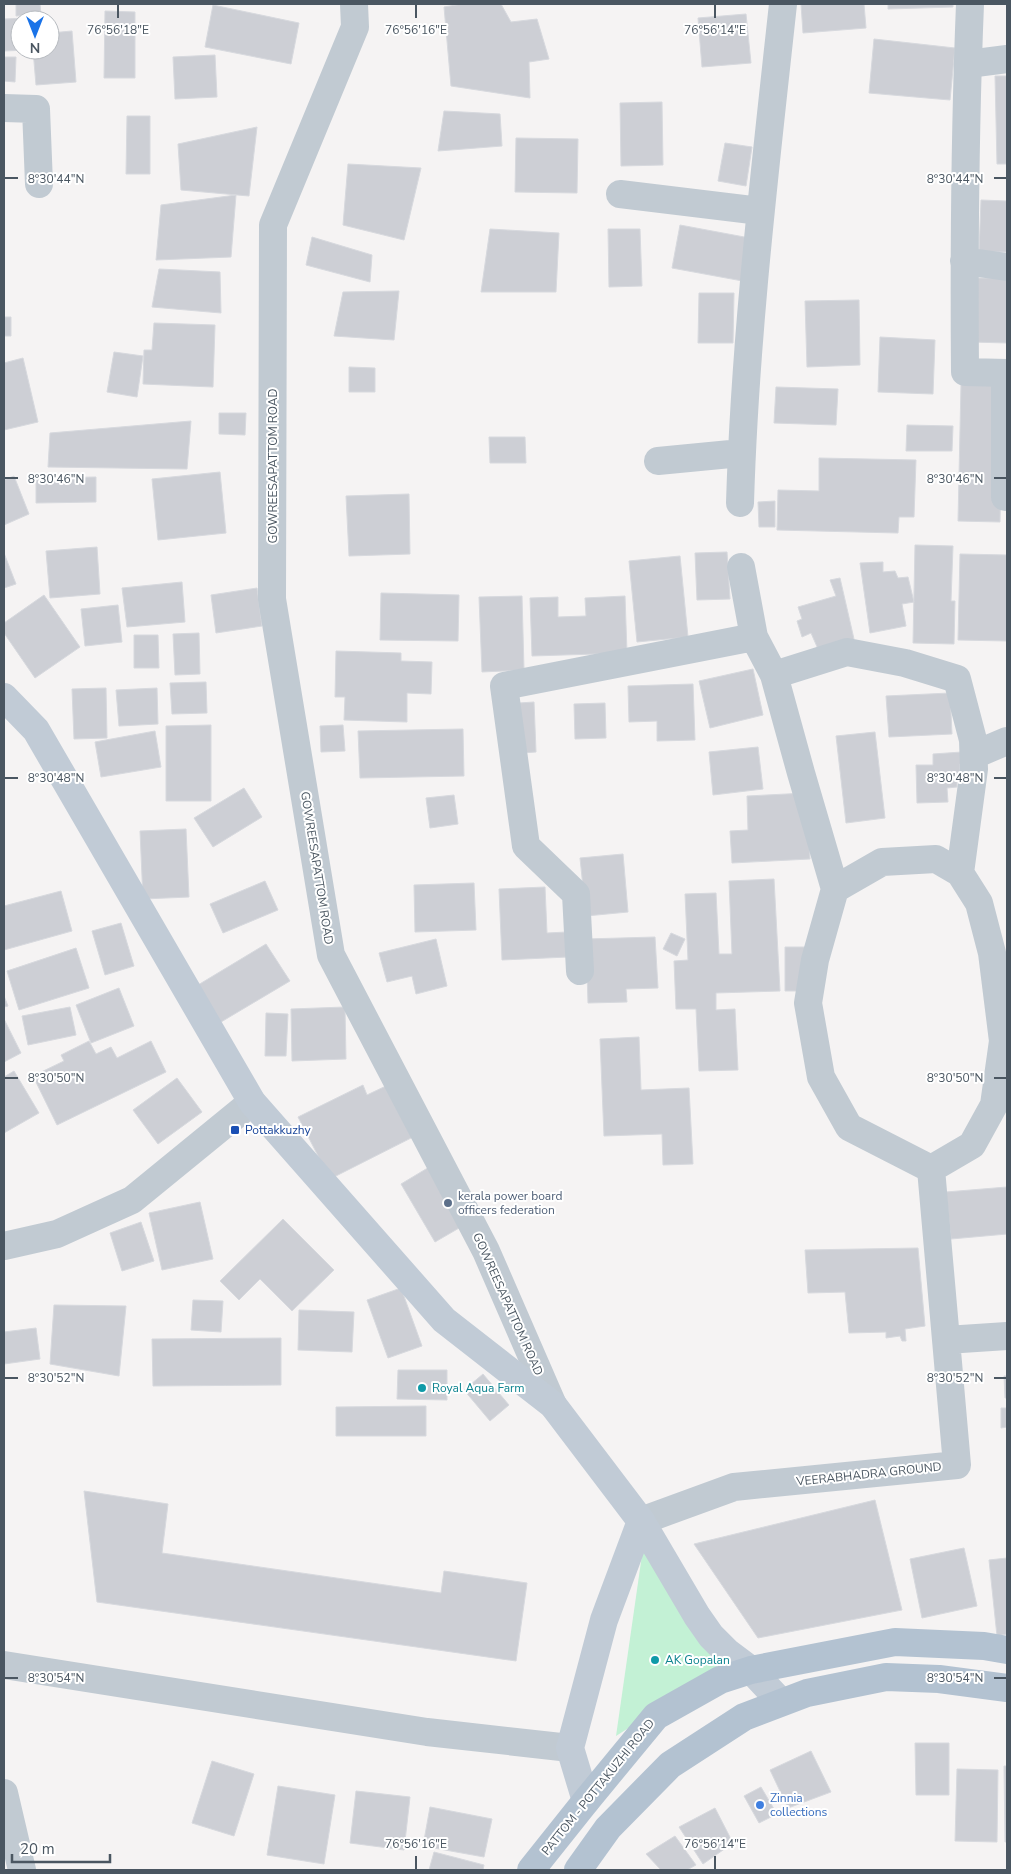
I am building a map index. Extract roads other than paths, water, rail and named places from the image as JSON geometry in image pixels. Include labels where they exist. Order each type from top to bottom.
[{"type":"main road","points":[[4,698],[36,730],[252,1102],[444,1320],[553,1405]]},
{"type":"main road","name":"GOWREESAPATTOM ROAD","points":[[553,1405],[641,1521],[697,1616],[711,1636],[727,1652],[750,1670],[781,1702]]},
{"type":"main road","points":[[586,1801],[570,1748],[604,1620],[641,1521]]},
{"type":"main road","name":"PATTOM - POTTAKUZHI ROAD","points":[[531,1870],[656,1716],[720,1680],[750,1670],[894,1642],[984,1646],[1007,1650]]},
{"type":"main road","points":[[578,1870],[608,1828],[670,1764],[744,1717],[808,1693],[886,1676],[939,1679],[1007,1688]]},
{"type":"street","name":"GOWREESAPATTOM ROAD","points":[[354,4],[354,27],[273,225],[272,599],[331,955],[486,1251],[553,1405]]},
{"type":"street","points":[[740,503],[741,454],[760,211],[783,4]]},
{"type":"street","points":[[970,4],[964,261],[966,372],[1006,373],[1005,497]]},
{"type":"street","points":[[968,64],[1007,59]]},
{"type":"street","points":[[4,108],[36,108],[39,184]]},
{"type":"street","points":[[620,194],[760,211]]},
{"type":"street","points":[[964,261],[1007,268]]},
{"type":"street","points":[[658,461],[741,454]]},
{"type":"street","points":[[741,567],[754,637],[774,675],[800,773],[835,888],[815,960],[808,1004],[821,1077],[849,1126],[931,1169],[972,1145],[994,1105],[1002,1041],[992,953],[980,903],[960,873],[936,859],[882,862],[835,888]]},
{"type":"street","points":[[580,970],[576,894],[526,846],[504,686],[754,637]]},
{"type":"street","points":[[774,675],[847,652],[905,663],[957,679],[973,740],[974,755],[974,769],[960,873]]},
{"type":"street","points":[[974,755],[1007,741]]},
{"type":"street","points":[[4,1246],[57,1234],[132,1200],[252,1102]]},
{"type":"street","name":"VEERABHADRA GROUND","points":[[641,1521],[734,1487],[957,1465],[931,1169]]},
{"type":"street","points":[[946,1340],[1007,1336]]},
{"type":"street","points":[[4,1665],[426,1732],[570,1748]]},
{"type":"street","points":[[4,1793],[22,1870]]},
{"type":"place","name":"Pottakkuzhy","points":[[235,1130]]},
{"type":"place","name":"kerala power board officers federation","points":[[448,1203]]},
{"type":"place","name":"Royal Aqua Farm","points":[[422,1388]]},
{"type":"place","name":"AK Gopalan","points":[[655,1660]]},
{"type":"place","name":"Zinnia collections","points":[[760,1805]]}]
